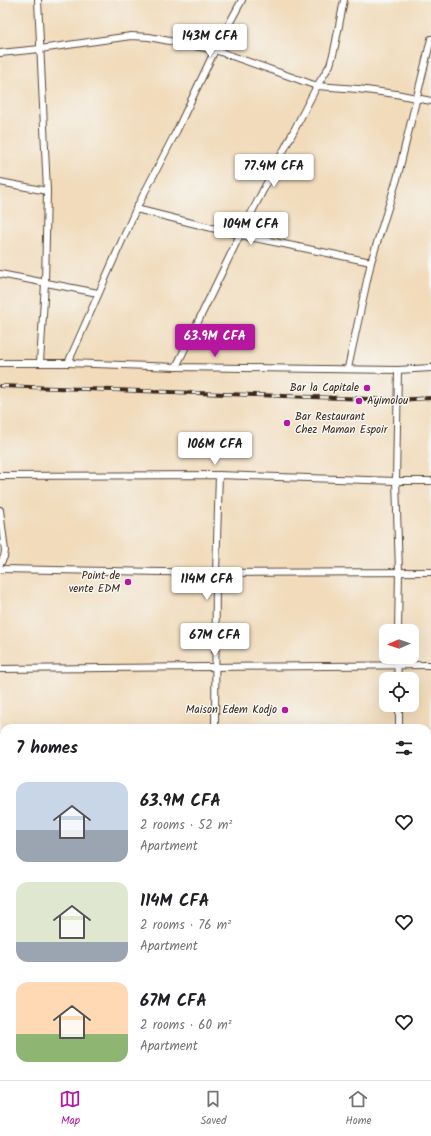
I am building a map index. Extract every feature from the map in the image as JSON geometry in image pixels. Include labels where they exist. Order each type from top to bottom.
[{"type":"street","points":[[38,0],[47,192],[45,283],[40,362]]},
{"type":"street","points":[[68,362],[136,209],[178,130],[215,50],[242,0]]},
{"type":"street","points":[[176,367],[240,235],[317,86],[330,65],[344,0]]},
{"type":"street","points":[[0,52],[40,49],[131,36],[150,37],[215,50],[317,86],[358,89],[431,101]]},
{"type":"street","points":[[348,368],[371,262],[397,179],[431,39]]},
{"type":"street","points":[[0,182],[47,192]]},
{"type":"street","points":[[136,209],[240,235],[371,262]]},
{"type":"street","points":[[0,274],[98,294]]},
{"type":"street","points":[[0,363],[68,362],[176,367],[348,368],[398,370],[431,368]]},
{"type":"street","points":[[398,370],[396,481],[398,624]]},
{"type":"street","points":[[215,724],[216,573],[219,475]]},
{"type":"street","points":[[0,476],[219,475],[431,481]]},
{"type":"street","points":[[0,510],[5,551],[4,557],[0,564]]},
{"type":"street","points":[[0,569],[216,573],[431,572]]},
{"type":"street","points":[[397,665],[398,672]]},
{"type":"street","points":[[0,669],[431,665]]},
{"type":"street","points":[[399,712],[399,724]]},
{"type":"railway","points":[[0,386],[397,400],[431,398]]},
{"type":"place","name":"Bar la Capitale","points":[[367,388]]},
{"type":"place","name":"Ayimolou","points":[[359,401]]},
{"type":"place","name":"Bar Restaurant Chez Maman Espoir","points":[[287,423]]},
{"type":"place","name":"Point de vente EDM","points":[[128,582]]},
{"type":"place","name":"Maison Edem Kodjo","points":[[285,710]]}]
